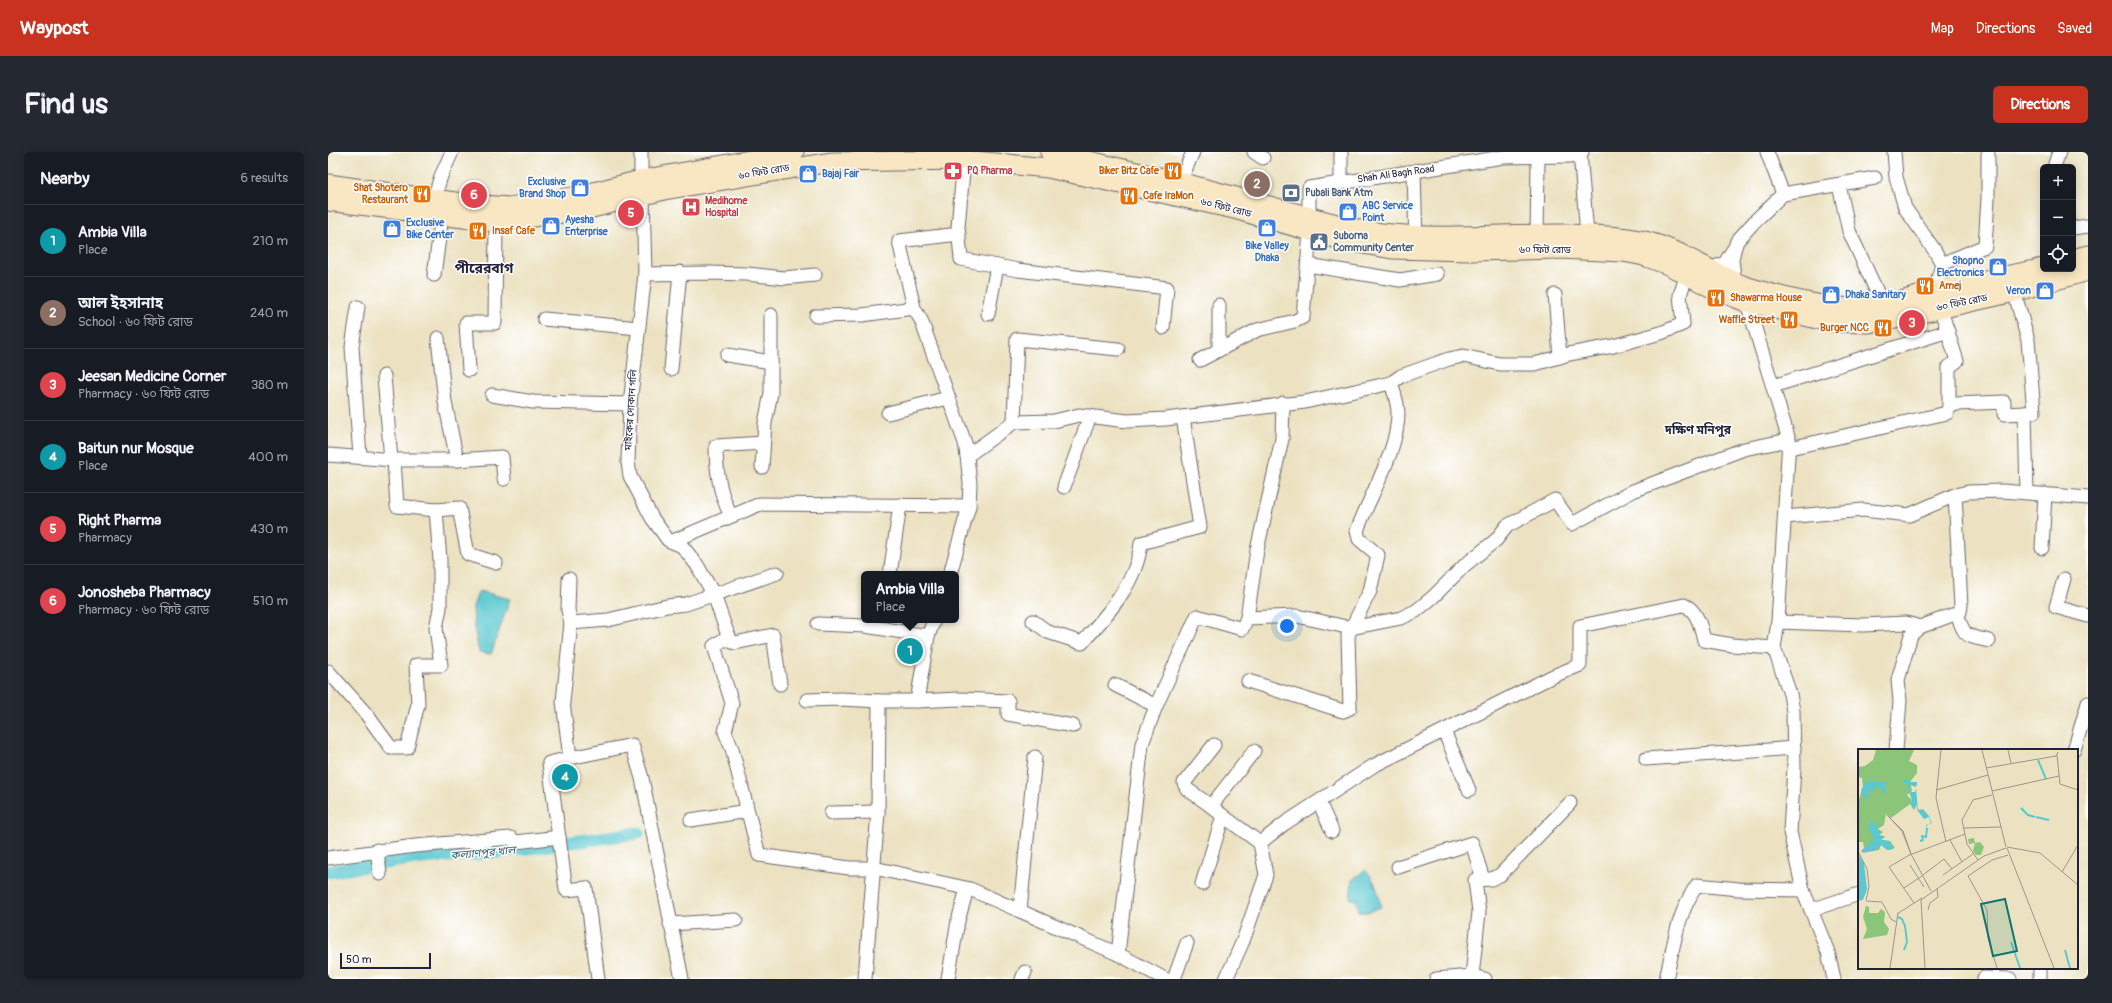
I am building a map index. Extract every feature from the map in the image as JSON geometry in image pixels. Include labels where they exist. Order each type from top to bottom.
[{"type":"street","points":[[434,274],[441,176],[452,152]]},
{"type":"street","name":"মাইকের দোকান গলি","points":[[641,152],[645,274],[630,404],[628,462],[630,476],[652,518],[668,540],[682,546],[697,565],[714,595],[729,636]]},
{"type":"street","points":[[735,163],[759,152]]},
{"type":"street","name":"৬০ ফিট রোড","points":[[328,184],[401,202],[438,207],[496,222],[584,210],[642,188],[735,163],[794,152]]},
{"type":"street","name":"৬০ ফিট রোড","points":[[1050,152],[1103,172],[1234,209],[1309,223]]},
{"type":"street","points":[[1180,182],[1193,152]]},
{"type":"street","points":[[1340,152],[1341,182]]},
{"type":"street","points":[[1581,152],[1587,242]]},
{"type":"street","name":"Shah Ali Bagh Road","points":[[1309,223],[1309,188],[1503,157],[1534,155],[1570,156],[1581,152]]},
{"type":"street","points":[[1767,152],[1783,194]]},
{"type":"street","points":[[1247,618],[1298,616],[1352,628],[1394,620],[1416,611],[1496,540],[1507,526],[1555,500],[1572,524],[1586,515],[1633,491],[1744,449],[1789,444],[1947,413],[1950,407],[1949,367],[1957,361],[1938,299],[1942,264],[1935,251],[1905,208],[1896,177],[1894,152]]},
{"type":"street","points":[[2055,164],[2059,152]]},
{"type":"street","points":[[1942,264],[1985,246],[1988,199],[1988,154]]},
{"type":"street","points":[[1534,155],[1537,242]]},
{"type":"street","points":[[964,160],[958,234],[961,259],[996,266],[1167,288],[1163,328]]},
{"type":"street","name":"৬০ ফিট রোড","points":[[438,207],[509,207],[578,196],[831,162],[964,160],[1103,172],[1180,182],[1343,233],[1381,234],[1416,244],[1643,240],[1675,251],[1716,290],[1758,300],[1830,322],[1868,323],[1895,319],[1938,299],[2040,269]]},
{"type":"street","points":[[1414,171],[1416,244]]},
{"type":"street","points":[[1735,283],[1732,260],[1737,241],[1755,220],[1783,194],[1875,178]]},
{"type":"street","points":[[1839,185],[1850,231],[1883,305]]},
{"type":"street","name":"৬০ ফিট রোড","points":[[328,201],[401,202]]},
{"type":"street","points":[[469,370],[466,323],[495,323],[496,222]]},
{"type":"street","points":[[1200,360],[1257,330],[1295,321],[1303,317],[1308,265],[1309,223]]},
{"type":"street","points":[[2076,228],[2088,226]]},
{"type":"street","points":[[951,571],[969,506],[970,484],[965,443],[921,320],[914,308],[899,241],[958,234]]},
{"type":"street","points":[[967,456],[1014,422],[1054,421],[1079,415],[1127,421],[1183,418],[1339,396],[1391,383],[1401,376],[1449,359],[1463,356],[1500,364],[1535,364],[1613,346],[1661,333],[1683,324],[1680,295],[1684,283],[1695,270],[1725,263],[1734,250]]},
{"type":"street","points":[[2076,258],[2088,255]]},
{"type":"street","points":[[1308,265],[1400,280],[1437,274]]},
{"type":"street","points":[[988,314],[996,266]]},
{"type":"street","name":"৬০ ফিট রোড","points":[[1695,270],[1735,283],[1758,300],[1843,308],[1864,308],[2014,291],[2088,271]]},
{"type":"street","points":[[670,369],[680,272]]},
{"type":"street","points":[[645,274],[680,272],[747,274],[784,278],[815,274]]},
{"type":"street","points":[[1950,407],[1956,404],[2004,402],[2004,414],[2034,412],[2028,340],[2014,291]]},
{"type":"street","points":[[1556,295],[1560,357]]},
{"type":"street","points":[[1758,300],[1773,386],[1789,444],[1778,622],[1774,648],[1790,694],[1793,711],[1794,748],[1790,832],[1803,890],[1828,952],[1834,979]]},
{"type":"street","points":[[1219,350],[1220,305]]},
{"type":"street","points":[[358,307],[352,347],[360,457]]},
{"type":"street","points":[[816,316],[862,315],[914,308]]},
{"type":"street","points":[[762,467],[765,423],[771,393],[771,315]]},
{"type":"street","points":[[544,319],[638,328]]},
{"type":"street","points":[[1773,386],[1948,331]]},
{"type":"street","points":[[438,338],[445,402],[456,460]]},
{"type":"street","points":[[1014,422],[1017,339],[1118,349]]},
{"type":"street","points":[[726,355],[771,362]]},
{"type":"street","points":[[384,376],[397,506],[436,510],[459,508],[468,554],[496,563]]},
{"type":"street","points":[[1248,682],[1343,711],[1350,708],[1351,702],[1347,658],[1348,635],[1370,591],[1378,555],[1359,539],[1357,531],[1388,458],[1397,425],[1398,405],[1391,383]]},
{"type":"street","points":[[492,395],[533,402],[630,404]]},
{"type":"street","points":[[888,412],[948,398]]},
{"type":"street","points":[[1118,954],[1142,744],[1156,706],[1197,616],[1242,629],[1247,618],[1257,550],[1282,439],[1283,403]]},
{"type":"street","points":[[2025,413],[2027,492]]},
{"type":"street","points":[[1064,487],[1090,416]]},
{"type":"street","points":[[1033,621],[1048,632],[1082,643],[1108,614],[1136,569],[1142,543],[1200,527],[1183,418]]},
{"type":"street","points":[[731,516],[724,501],[716,463],[716,446],[763,444]]},
{"type":"street","points":[[328,455],[393,460],[456,460],[502,457],[504,479]]},
{"type":"street","points":[[1785,516],[1863,510],[1910,515],[1955,494],[1968,492],[2027,492],[2088,497]]},
{"type":"street","points":[[1896,749],[1900,701],[1898,680],[1911,635],[1920,627],[1960,612],[1961,606],[1955,494]]},
{"type":"street","points":[[2042,548],[2045,494]]},
{"type":"street","points":[[673,541],[760,504],[969,506]]},
{"type":"street","points":[[890,571],[900,505]]},
{"type":"street","points":[[328,671],[367,715],[391,748],[407,748],[418,704],[416,665],[441,665],[436,628],[440,608],[440,581],[436,510]]},
{"type":"street","points":[[571,623],[608,620],[667,606],[686,604],[777,573]]},
{"type":"street","points":[[570,579],[568,610],[571,623],[563,702],[570,758]]},
{"type":"street","points":[[2064,579],[2056,607],[2088,616]]},
{"type":"street","points":[[1260,843],[1284,824],[1373,766],[1551,677],[1580,665],[1580,626],[1684,605],[1690,608],[1696,616],[1704,640],[1732,645],[1774,648]]},
{"type":"street","points":[[1957,614],[1966,635],[1988,641]]},
{"type":"street","points":[[1778,622],[1863,625],[1906,623],[1920,627]]},
{"type":"street","points":[[917,701],[928,636],[933,623]]},
{"type":"street","points":[[818,624],[865,626],[928,636]]},
{"type":"street","points":[[780,684],[773,635],[735,643],[730,641],[729,636],[714,646],[732,704],[725,732],[733,756],[746,811],[759,855],[849,868],[874,868],[967,889],[1118,954],[1165,979]]},
{"type":"street","points":[[1115,685],[1156,706]]},
{"type":"street","points":[[807,700],[842,699],[917,701],[959,699],[1008,701],[1008,714],[1072,726]]},
{"type":"street","points":[[865,979],[878,812],[878,701]]},
{"type":"street","points":[[2074,749],[2088,703]]},
{"type":"street","points":[[1444,731],[1469,790]]},
{"type":"street","points":[[598,979],[586,888],[566,890],[549,762],[632,744],[642,778],[682,979]]},
{"type":"street","points":[[1214,745],[1184,783],[1187,789],[1260,843],[1266,875],[1244,941],[1226,979]]},
{"type":"street","points":[[1646,759],[1794,748]]},
{"type":"street","points":[[1211,806],[1254,751]]},
{"type":"street","points":[[1020,911],[1035,757]]},
{"type":"street","points":[[1319,802],[1332,831]]},
{"type":"street","points":[[1436,979],[1478,978],[1478,912],[1474,880],[1491,879],[1500,875],[1570,803]]},
{"type":"street","points":[[691,820],[746,811]]},
{"type":"street","points":[[831,813],[878,812]]},
{"type":"street","points":[[1202,884],[1223,816]]},
{"type":"street","points":[[328,858],[379,863],[511,838],[516,842],[559,842]]},
{"type":"street","points":[[1398,868],[1472,843],[1483,880]]},
{"type":"street","points":[[1666,979],[1680,918],[1686,902],[1697,885],[1803,890]]},
{"type":"street","points":[[948,979],[958,921],[967,889]]},
{"type":"street","points":[[1811,910],[1858,894]]},
{"type":"street","points":[[670,924],[736,920]]},
{"type":"street","points":[[1174,979],[1187,944]]},
{"type":"street","points":[[1982,975],[2010,979]]},
{"type":"water","points":[[479,591],[510,599],[491,654],[479,652],[474,627],[473,606]]},
{"type":"water","points":[[1365,870],[1374,882],[1381,907],[1367,912],[1358,912],[1357,901],[1350,898],[1352,880]]},
{"type":"waterway","name":"কল্যাণপুর খাল","points":[[328,872],[410,859],[499,852],[638,833]]},
{"type":"place","name":"PQ Pharma","points":[[953,171]]},
{"type":"place","name":"Biker Bitz Cafe","points":[[1173,171]]},
{"type":"place","name":"Bajaj Fair","points":[[808,174]]},
{"type":"place","name":"আল ইহসানাহ","points":[[1257,184]]},
{"type":"place","name":"Exclusive Brand Shop","points":[[580,188]]},
{"type":"place","name":"Pubali Bank Atm","points":[[1291,193]]},
{"type":"place","name":"Shat Shotero Restaurant","points":[[422,194]]},
{"type":"place","name":"Jonosheba Pharmacy","points":[[474,195]]},
{"type":"place","name":"Cafe IraMon","points":[[1129,196]]},
{"type":"place","name":"Medihome Hospital","points":[[691,207]]},
{"type":"place","name":"ABC Service Point","points":[[1348,212]]},
{"type":"place","name":"Right Pharma","points":[[631,213]]},
{"type":"place","name":"Ayesha Enterprise","points":[[551,226]]},
{"type":"place","name":"Bike Valley Dhaka","points":[[1267,228]]},
{"type":"place","name":"Exclusive Bike Center","points":[[392,229]]},
{"type":"place","name":"Insaf Cafe","points":[[478,231]]},
{"type":"place","name":"Suborna Community Center","points":[[1319,242]]},
{"type":"place","name":"Shopno Electronics","points":[[1998,267]]},
{"type":"place","name":"Amej","points":[[1925,286]]},
{"type":"place","name":"Veron","points":[[2045,291]]},
{"type":"place","name":"Dhaka Sanitary","points":[[1831,295]]},
{"type":"place","name":"Shawarma House","points":[[1716,298]]},
{"type":"place","name":"Waffle Street","points":[[1789,320]]},
{"type":"place","name":"Jeesan Medicine Corner","points":[[1912,323]]},
{"type":"place","name":"Burger NCC","points":[[1883,328]]},
{"type":"place","name":"Ambia Villa","points":[[910,651]]},
{"type":"place","name":"Baitun nur Mosque","points":[[565,777]]},
{"type":"district","name":"পীরেরবাগ","points":[[484,268]]},
{"type":"district","name":"দক্ষিণ মনিপুর","points":[[1698,430]]}]
